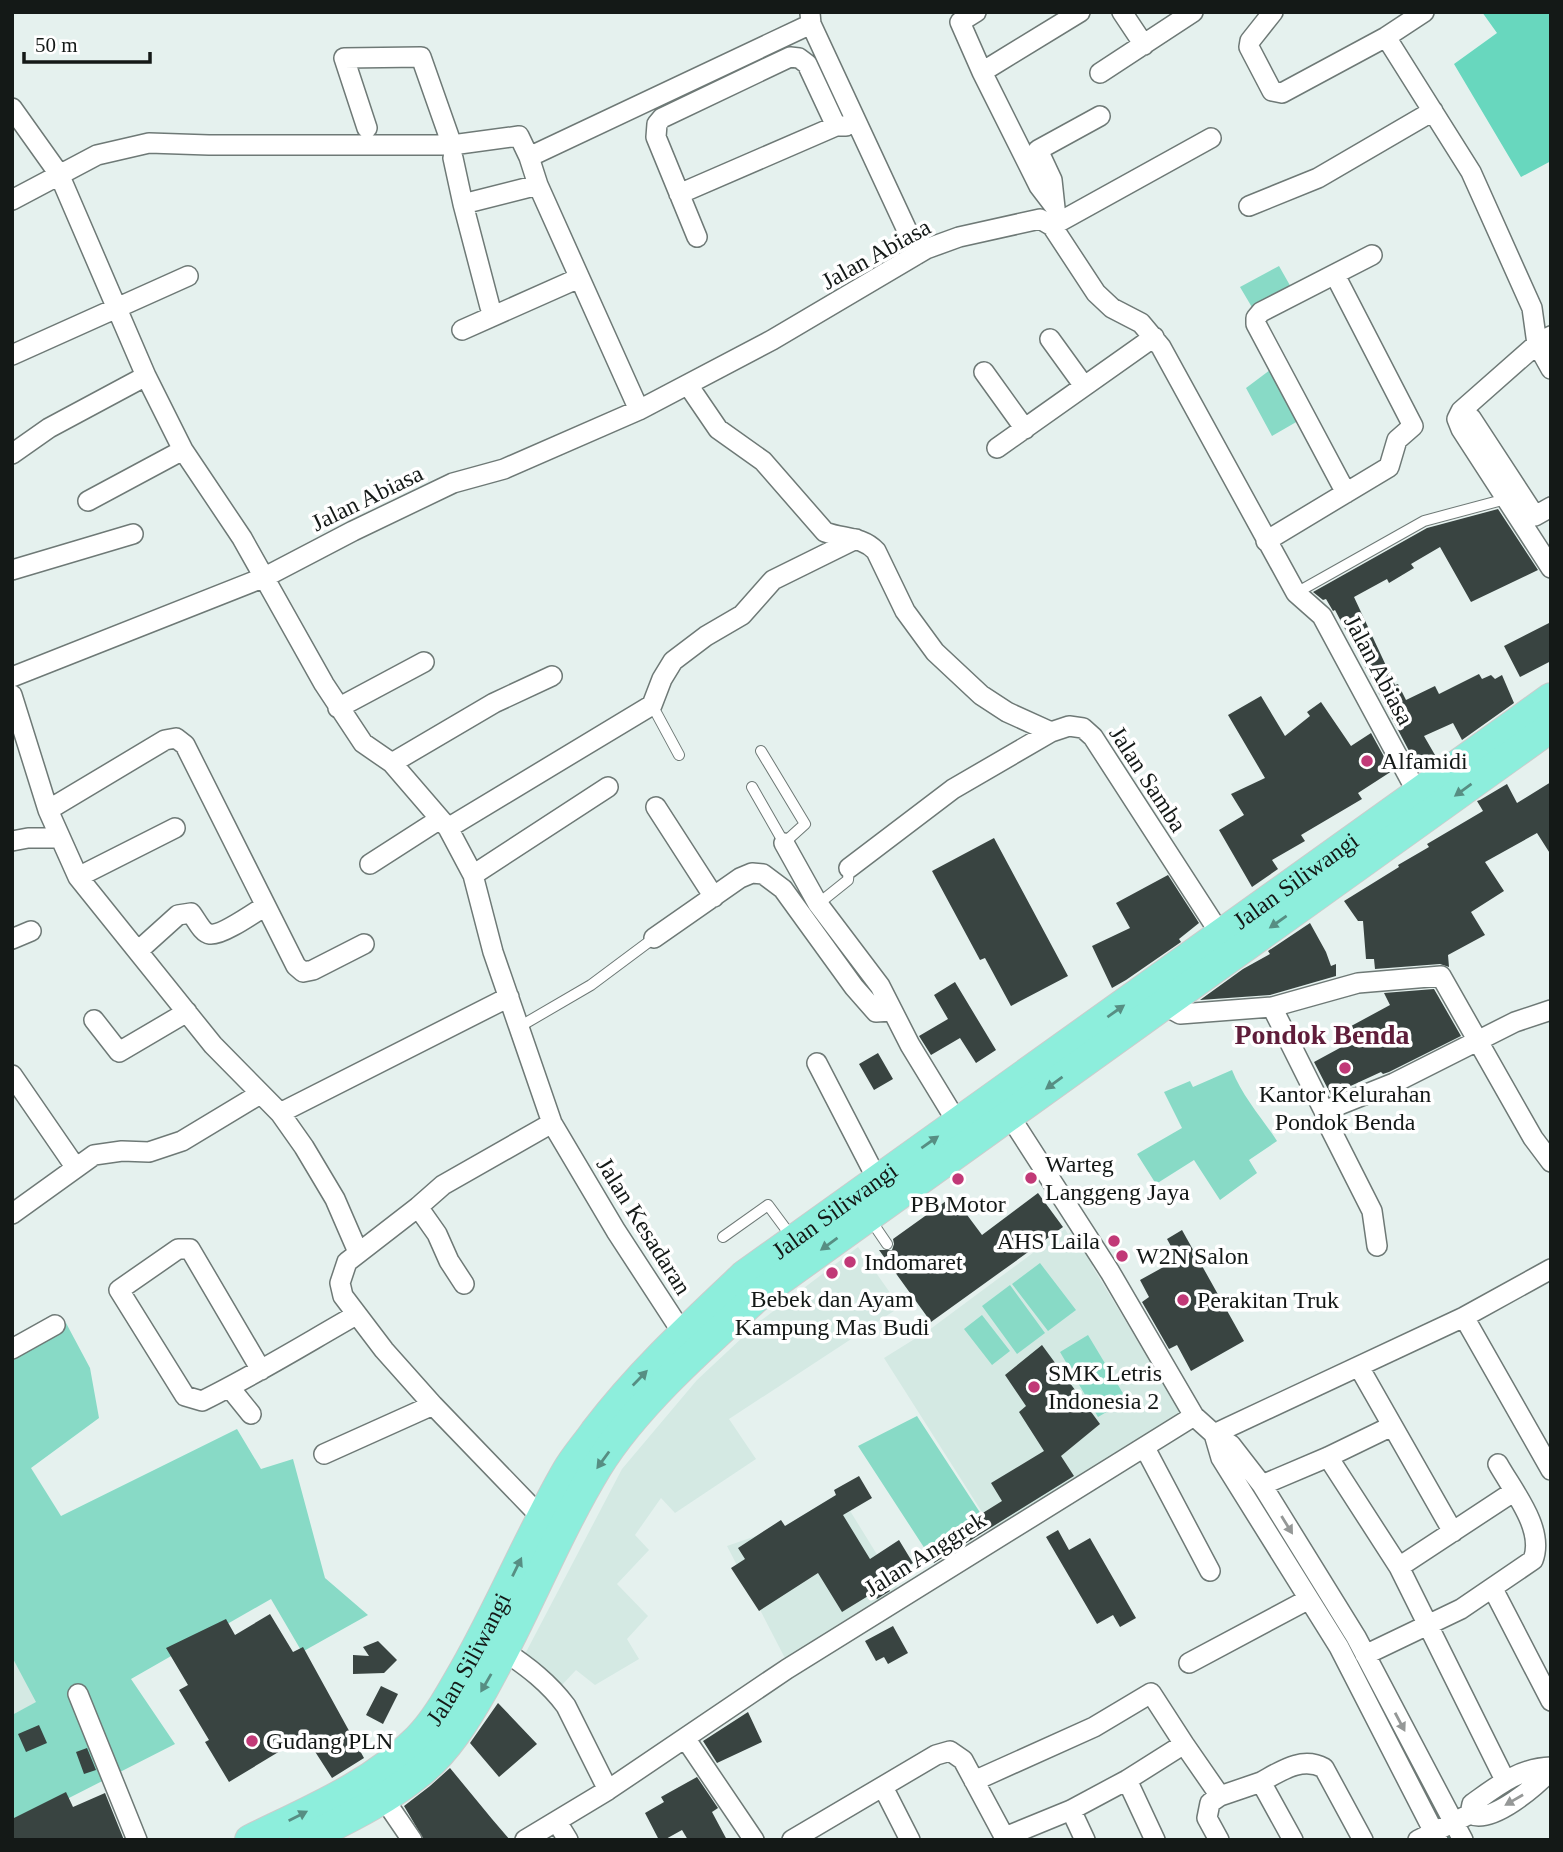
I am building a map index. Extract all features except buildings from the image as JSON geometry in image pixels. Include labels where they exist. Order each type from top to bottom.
[{"type":"main road","name":"Jalan Siliwangi","points":[[304,1840],[384,1799],[421,1772],[444,1748],[471,1709],[504,1651],[567,1521],[598,1465],[638,1415],[689,1343],[745,1275],[1551,698]]},
{"type":"main road","name":"Jalan Siliwangi","points":[[250,1840],[386,1769],[420,1737],[447,1700],[485,1634],[541,1517],[569,1467],[621,1398],[689,1343],[1551,727]]},
{"type":"street","points":[[976,12],[960,22],[1054,216]]},
{"type":"street","points":[[982,72],[1080,12]]},
{"type":"street","points":[[1122,12],[1144,45]]},
{"type":"street","points":[[1100,73],[1193,12]]},
{"type":"street","points":[[1273,12],[1250,41],[1250,47],[1272,91],[1282,93],[1386,37],[1424,12]]},
{"type":"street","points":[[528,157],[810,18],[918,254]]},
{"type":"street","points":[[1386,37],[1477,184],[1532,309],[1551,369]]},
{"type":"street","points":[[367,128],[344,58],[421,57],[452,151],[490,307]]},
{"type":"street","points":[[697,237],[656,137],[657,124],[662,118],[790,57],[799,58],[807,64],[836,126]]},
{"type":"street","name":"Jalan Kesadaran","points":[[12,108],[59,174],[146,376],[183,450],[242,538],[338,708],[363,743],[392,763],[444,823],[473,875],[493,952],[552,1123],[616,1231],[689,1343]]},
{"type":"street","points":[[1250,206],[1318,178],[1433,111]]},
{"type":"street","points":[[1054,216],[1052,180],[1038,150],[1100,116]]},
{"type":"street","points":[[679,194],[836,126],[852,126],[860,131]]},
{"type":"street","points":[[12,200],[97,155],[149,143],[452,151],[519,136],[528,157],[534,186],[573,276],[639,410]]},
{"type":"street","points":[[1054,216],[1211,138]]},
{"type":"street","points":[[463,204],[534,186]]},
{"type":"street","name":"Jalan Abiasa","points":[[12,677],[265,578],[353,531],[453,483],[504,469],[639,410],[849,297],[918,254],[959,237],[1054,216],[1096,293],[1112,308],[1141,323],[1154,337],[1207,428],[1296,593],[1322,616],[1418,794]]},
{"type":"street","points":[[1346,493],[1256,324],[1256,318],[1261,312],[1373,255]]},
{"type":"street","points":[[12,355],[188,275]]},
{"type":"street","points":[[1266,541],[1389,467],[1397,440],[1413,426],[1335,275]]},
{"type":"street","points":[[462,330],[573,276]]},
{"type":"street","points":[[997,448],[1154,337]]},
{"type":"street","points":[[1050,339],[1084,386]]},
{"type":"street","points":[[1544,340],[1461,411],[1457,419],[1551,568]]},
{"type":"street","points":[[984,372],[1025,429]]},
{"type":"street","points":[[12,454],[57,424],[146,376]]},
{"type":"street","name":"Jalan Samba","points":[[688,385],[719,429],[763,461],[825,532],[869,543],[876,551],[905,611],[935,652],[981,695],[1007,712],[1051,732],[1069,726],[1083,728],[1093,737],[1221,935]]},
{"type":"street","points":[[1471,418],[1535,516],[1551,507]]},
{"type":"street","points":[[88,501],[183,450]]},
{"type":"street","points":[[12,570],[133,534]]},
{"type":"street","points":[[370,864],[652,705],[662,679],[673,661],[706,636],[742,615],[773,580],[857,539]]},
{"type":"street","points":[[338,708],[424,662]]},
{"type":"street","points":[[392,763],[494,703],[552,676]]},
{"type":"street","points":[[12,695],[48,810],[78,877],[213,1045],[280,1113],[335,1199],[358,1252]]},
{"type":"street","points":[[849,868],[953,789],[1051,732]]},
{"type":"street","points":[[48,810],[165,740],[176,738],[185,745],[296,966],[303,972],[313,970],[364,944]]},
{"type":"street","points":[[473,875],[608,787]]},
{"type":"street","points":[[656,807],[714,897]]},
{"type":"street","points":[[78,877],[176,828]]},
{"type":"street","points":[[12,854],[20,850],[20,839],[60,838]]},
{"type":"street","points":[[784,843],[818,904],[880,986],[891,1011],[957,1122]]},
{"type":"street","points":[[654,938],[740,878],[752,873],[763,874],[772,878],[783,889],[854,987],[876,1012],[891,1011]]},
{"type":"street","points":[[138,951],[178,915],[185,912],[191,913],[210,935],[219,933],[265,906]]},
{"type":"street","points":[[12,939],[31,931]]},
{"type":"street","points":[[1162,1004],[1180,1014],[1272,1007],[1358,983],[1441,976],[1533,1138],[1551,1162]]},
{"type":"street","points":[[280,1113],[509,997]]},
{"type":"street","points":[[1272,1007],[1372,1211],[1377,1246]]},
{"type":"street","points":[[1324,1111],[1395,1083],[1515,1023],[1551,1010]]},
{"type":"street","points":[[94,1020],[119,1052],[187,1012]]},
{"type":"street","points":[[817,1063],[877,1179]]},
{"type":"street","points":[[12,1075],[76,1168]]},
{"type":"street","points":[[12,1214],[94,1155],[108,1152],[149,1152],[182,1141],[260,1094]]},
{"type":"street","points":[[1009,1115],[1110,1272],[1194,1416],[1231,1445],[1262,1485],[1347,1642],[1430,1837],[1462,1817],[1472,1804],[1505,1780],[1533,1768],[1551,1769]]},
{"type":"street","points":[[541,1517],[433,1405],[356,1315],[343,1296],[340,1283],[347,1262],[443,1185],[552,1123]]},
{"type":"street","points":[[418,1207],[464,1284]]},
{"type":"street","points":[[261,1370],[190,1249],[178,1249],[119,1290],[185,1396],[202,1401],[230,1388],[356,1315]]},
{"type":"street","points":[[1214,1434],[1464,1317],[1551,1269]]},
{"type":"street","points":[[1464,1317],[1551,1470]]},
{"type":"street","points":[[12,1349],[55,1325]]},
{"type":"street","points":[[1359,1367],[1453,1532]]},
{"type":"street","points":[[230,1388],[251,1413]]},
{"type":"street","points":[[324,1454],[433,1405]]},
{"type":"street","name":"Jalan Anggrek","points":[[525,1840],[608,1790],[787,1669],[1194,1416]]},
{"type":"street","points":[[1262,1485],[1392,1426]]},
{"type":"street","points":[[1214,1434],[1221,1458],[1309,1599],[1347,1642],[1365,1655],[1462,1817],[1463,1840]]},
{"type":"street","points":[[1145,1448],[1210,1572]]},
{"type":"street","points":[[1328,1457],[1399,1567],[1505,1780]]},
{"type":"street","points":[[1365,1655],[1461,1609],[1533,1560],[1537,1549],[1528,1518],[1498,1464]]},
{"type":"street","points":[[1399,1567],[1513,1492]]},
{"type":"street","points":[[1493,1589],[1551,1701]]},
{"type":"street","points":[[1189,1663],[1309,1599]]},
{"type":"street","points":[[504,1651],[531,1669],[561,1700],[608,1790]]},
{"type":"street","points":[[974,1781],[1094,1727],[1151,1693],[1220,1796]]},
{"type":"street","points":[[78,1694],[137,1840]]},
{"type":"street","points":[[685,1738],[754,1840]]},
{"type":"street","points":[[792,1840],[936,1755],[950,1751],[963,1760],[1006,1839],[1071,1810],[1127,1780],[1184,1744]]},
{"type":"street","points":[[1219,1840],[1207,1818],[1210,1803],[1220,1796],[1261,1782],[1293,1765],[1313,1762],[1324,1768],[1363,1840]]},
{"type":"street","points":[[1462,1817],[1485,1816],[1503,1807],[1534,1788],[1551,1769]]},
{"type":"street","points":[[1127,1780],[1155,1840]]},
{"type":"street","points":[[1261,1782],[1293,1840]]},
{"type":"street","points":[[883,1787],[910,1840]]},
{"type":"street","points":[[384,1799],[412,1840]]},
{"type":"street","points":[[1071,1810],[1085,1840]]},
{"type":"street","points":[[557,1822],[568,1840]]},
{"type":"lane","points":[[1296,593],[1424,521],[1506,499]]},
{"type":"lane","points":[[652,705],[680,755]]},
{"type":"lane","points":[[752,787],[784,843],[805,824],[761,751]]},
{"type":"lane","points":[[818,904],[848,880],[849,868]]},
{"type":"lane","points":[[519,1027],[591,985],[654,938]]},
{"type":"lane","points":[[723,1237],[768,1205],[794,1239]]},
{"type":"lane","points":[[868,1216],[887,1244]]},
{"type":"shaded area","name":"SMK Letris Indonesia 2","points":[[1065,1229],[1068,1234],[1076,1229],[1096,1263],[1092,1266],[1183,1415],[994,1531],[884,1358],[929,1330]]},
{"type":"shaded area","points":[[858,1247],[900,1307],[729,1419],[756,1459],[675,1513],[661,1498],[635,1535],[649,1550],[617,1584],[648,1616],[627,1639],[639,1659],[595,1685],[576,1670],[561,1686],[524,1656],[622,1469],[697,1380],[759,1322]]},
{"type":"shaded area","points":[[839,1493],[902,1595],[788,1664],[727,1546],[785,1526]]},
{"type":"shaded area","points":[[12,1657],[37,1702],[12,1715]]},
{"type":"green space","points":[[1482,12],[1551,12],[1551,161],[1521,177],[1454,64],[1497,33]]},
{"type":"green space","points":[[1279,266],[1292,289],[1253,309],[1240,287]]},
{"type":"green space","points":[[1270,370],[1298,421],[1272,436],[1246,388]]},
{"type":"green space","points":[[1232,1070],[1247,1098],[1277,1141],[1249,1160],[1257,1173],[1220,1200],[1194,1160],[1156,1184],[1137,1154],[1182,1128],[1164,1092],[1190,1081],[1193,1087]]},
{"type":"green space","points":[[1040,1263],[1076,1310],[1048,1331],[1012,1284]]},
{"type":"green space","points":[[1010,1285],[1045,1333],[1017,1354],[982,1306]]},
{"type":"green space","points":[[982,1315],[1010,1351],[992,1365],[964,1329]]},
{"type":"green space","points":[[66,1323],[90,1368],[99,1418],[31,1468],[61,1516],[237,1429],[261,1469],[293,1459],[325,1578],[368,1615],[302,1652],[271,1599],[131,1679],[175,1744],[12,1827],[12,1715],[36,1702],[12,1657],[12,1353]]},
{"type":"green space","points":[[1088,1335],[1127,1400],[1098,1417],[1060,1352]]},
{"type":"green space","points":[[917,1416],[981,1514],[925,1549],[858,1446]]},
{"type":"waterway","points":[[1384,1711],[1451,1840]]},
{"type":"place","name":"Alfamidi","points":[[1367,761]]},
{"type":"place","name":"Kantor Kelurahan Pondok Benda","points":[[1345,1068]]},
{"type":"place","name":"Warteg Langgeng Jaya","points":[[1031,1178]]},
{"type":"place","name":"PB Motor","points":[[958,1179]]},
{"type":"place","name":"AHS Laila","points":[[1114,1241]]},
{"type":"place","name":"W2N Salon","points":[[1122,1256]]},
{"type":"place","name":"Indomaret","points":[[850,1262]]},
{"type":"place","name":"Bebek dan Ayam Kampung Mas Budi","points":[[832,1273]]},
{"type":"place","name":"Perakitan Truk","points":[[1183,1300]]},
{"type":"place","name":"SMK Letris Indonesia 2","points":[[1034,1387]]},
{"type":"place","name":"Gudang PLN","points":[[252,1741]]},
{"type":"district","name":"Pondok Benda","points":[[1322,1034]]}]
